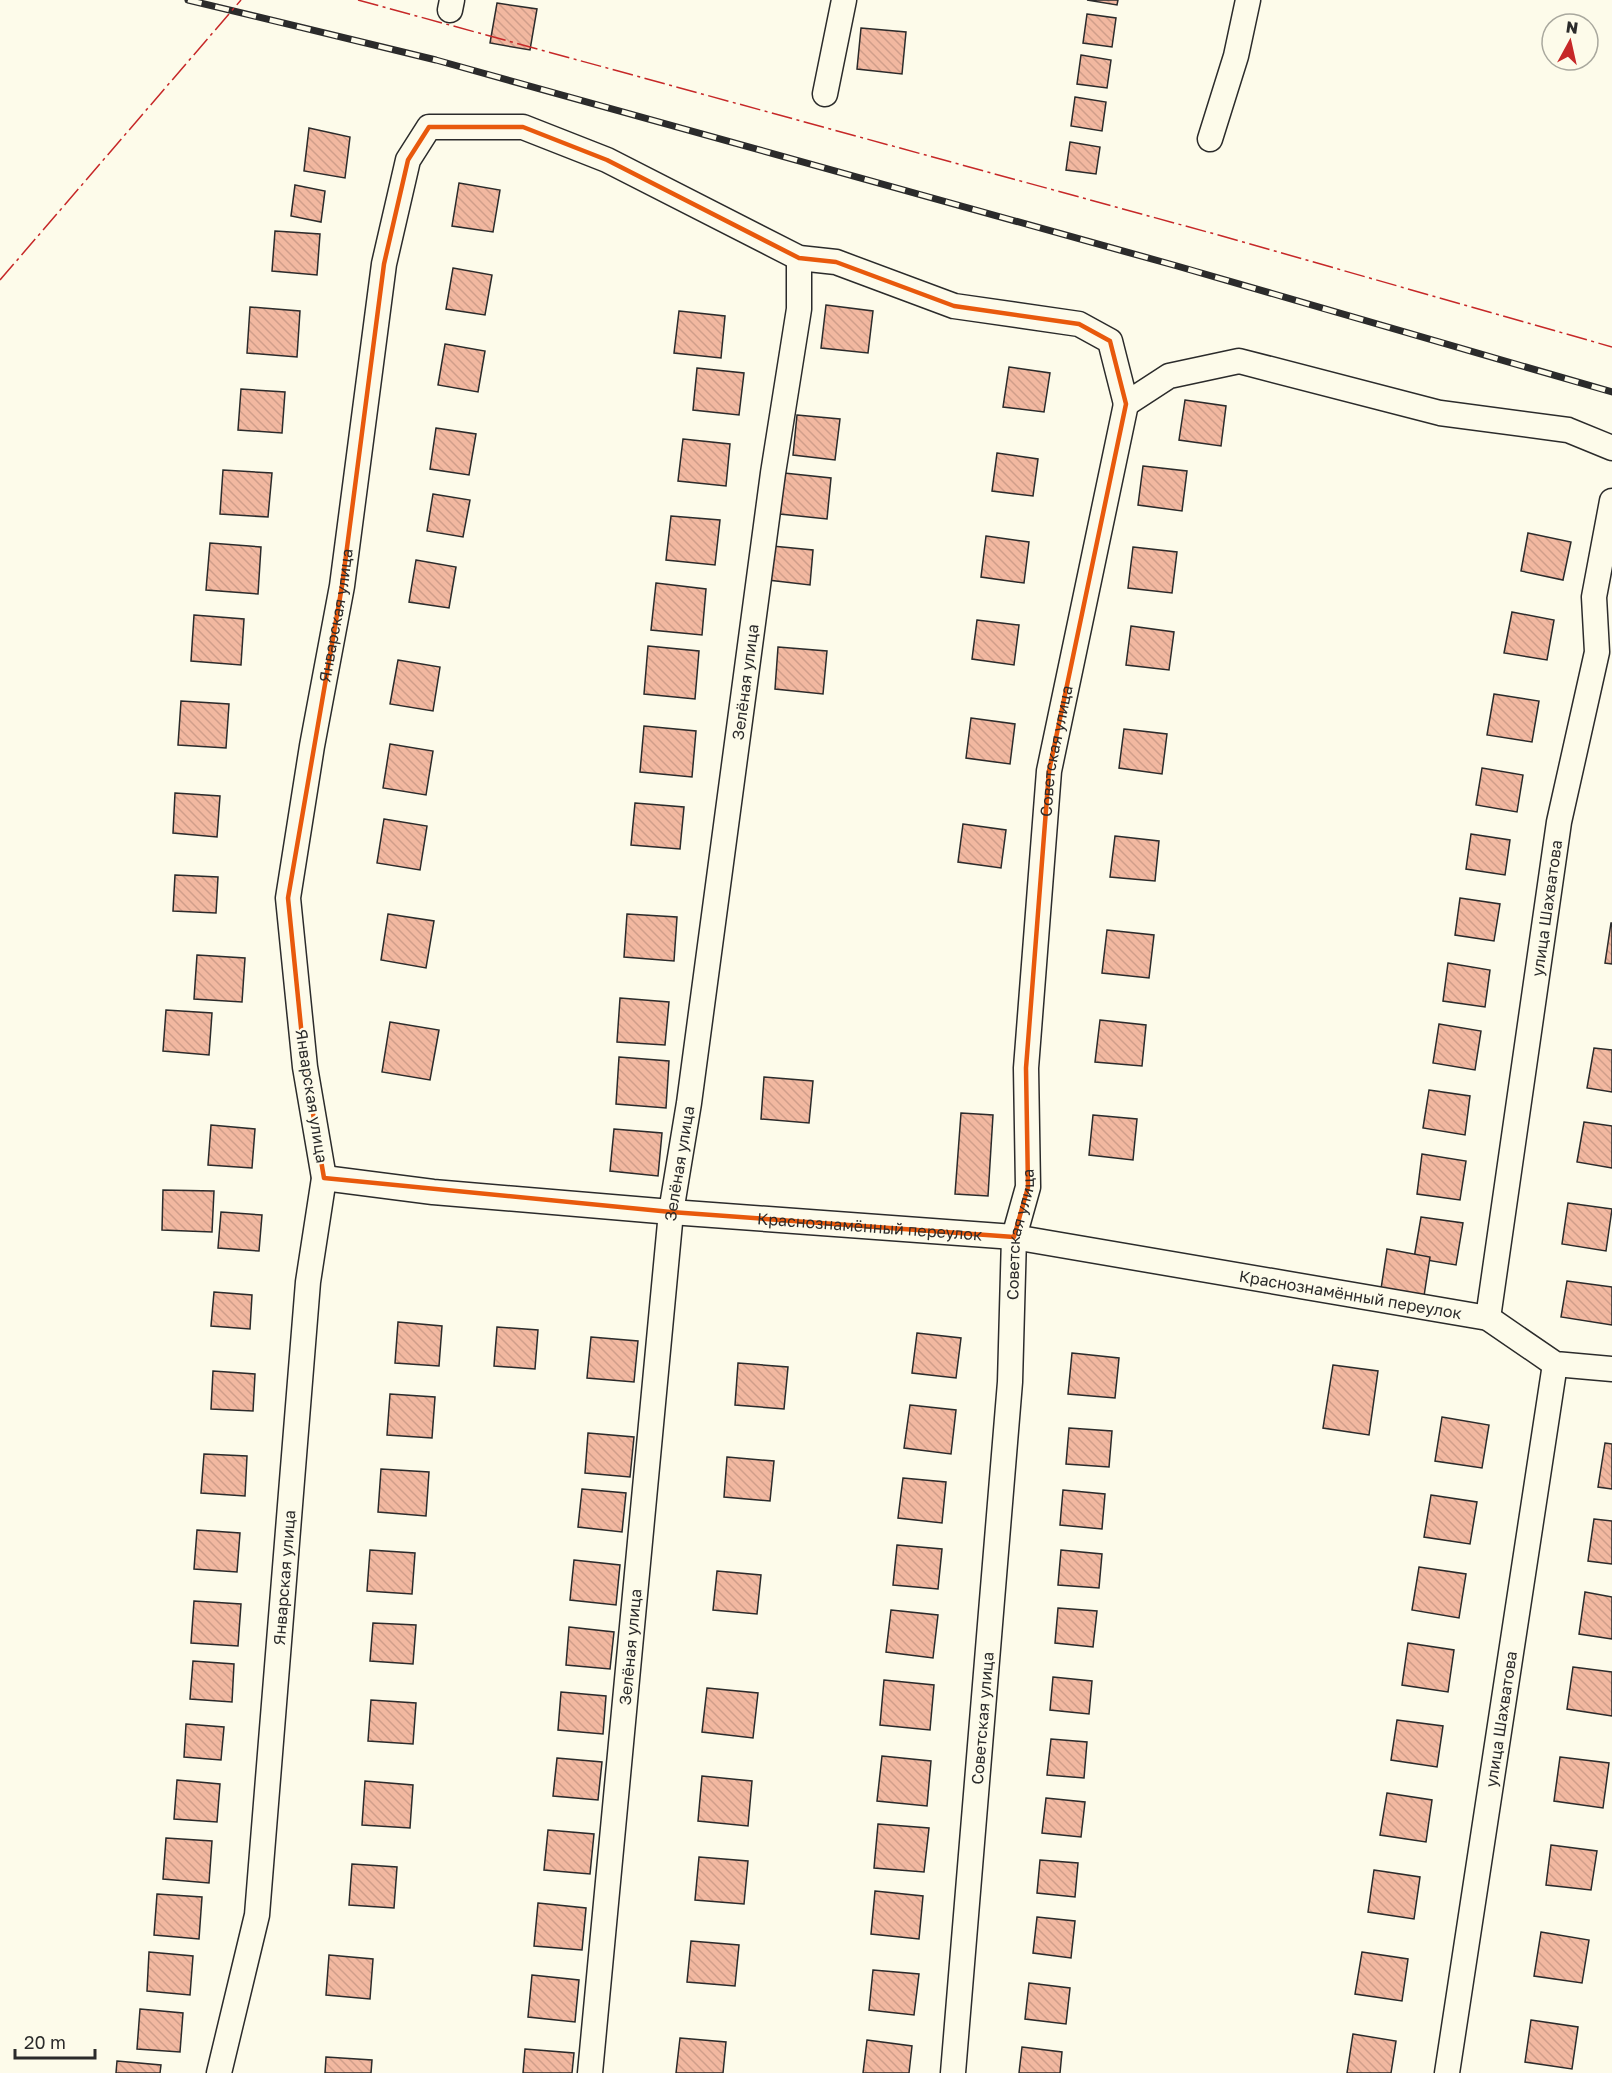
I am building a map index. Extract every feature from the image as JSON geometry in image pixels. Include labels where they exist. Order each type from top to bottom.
[{"type":"street","points":[[825,94],[844,0]]},
{"type":"street","points":[[1210,139],[1236,56],[1248,0]]},
{"type":"street","name":"Январская улица","points":[[219,2073],[258,1915],[308,1282],[324,1178],[305,1067],[288,898],[312,746],[342,586],[384,264],[408,160],[429,128],[523,127],[607,160],[799,258]]},
{"type":"street","points":[[799,258],[836,262],[954,306],[1079,324],[1110,341],[1126,404],[1169,376],[1239,361],[1440,413],[1568,430],[1612,448]]},
{"type":"street","name":"Зелёная улица","points":[[590,2073],[671,1212],[689,1103],[771,484],[799,309],[799,258]]},
{"type":"street","name":"Советская улица","points":[[953,2073],[1010,1382],[1014,1237],[1028,1187],[1026,1068],[1049,771],[1126,404]]},
{"type":"street","name":"улица Шахватова","points":[[1488,1318],[1559,822],[1597,652],[1594,597],[1612,501]]},
{"type":"street","name":"Краснознамённый переулок","points":[[324,1178],[433,1192],[1014,1237],[1488,1318],[1555,1364],[1612,1370]]},
{"type":"street","name":"улица Шахватова","points":[[1447,2073],[1555,1364]]},
{"type":"highlighted area","points":[[429,127],[523,127],[607,160],[799,258],[836,262],[954,306],[1079,324],[1110,341],[1126,404],[1049,771],[1026,1068],[1028,1187],[1014,1237],[671,1212],[324,1178],[305,1067],[288,898],[342,586],[384,264],[408,160]]},
{"type":"building","points":[[1087,0],[1118,0],[1117,5]]},
{"type":"building","points":[[497,3],[537,9],[530,50],[490,43]]},
{"type":"building","points":[[1087,14],[1116,18],[1112,47],[1083,43]]},
{"type":"building","points":[[861,28],[906,32],[902,74],[857,69]]},
{"type":"building","points":[[1081,55],[1111,60],[1107,88],[1077,84]]},
{"type":"building","points":[[1075,97],[1106,102],[1102,131],[1071,126]]},
{"type":"building","points":[[309,128],[350,137],[345,178],[304,171]]},
{"type":"building","points":[[1070,142],[1100,147],[1096,174],[1066,170]]},
{"type":"building","points":[[459,183],[500,190],[493,232],[452,226]]},
{"type":"building","points":[[295,185],[325,191],[321,222],[291,216]]},
{"type":"building","points":[[275,231],[320,234],[317,275],[272,271]]},
{"type":"building","points":[[453,268],[492,275],[485,315],[446,309]]},
{"type":"building","points":[[826,305],[873,311],[868,353],[821,348]]},
{"type":"building","points":[[250,307],[300,311],[297,357],[247,353]]},
{"type":"building","points":[[679,311],[725,316],[721,358],[674,353]]},
{"type":"building","points":[[445,344],[485,351],[478,392],[438,385]]},
{"type":"building","points":[[1009,367],[1050,373],[1044,412],[1003,407]]},
{"type":"building","points":[[697,368],[744,373],[739,415],[693,410]]},
{"type":"building","points":[[241,389],[285,392],[282,433],[238,430]]},
{"type":"building","points":[[1185,400],[1226,406],[1221,446],[1179,440]]},
{"type":"building","points":[[797,415],[840,419],[835,460],[793,455]]},
{"type":"building","points":[[436,428],[476,434],[469,475],[430,469]]},
{"type":"building","points":[[683,439],[730,444],[726,486],[678,481]]},
{"type":"building","points":[[997,453],[1038,459],[1033,496],[992,491]]},
{"type":"building","points":[[1143,466],[1187,471],[1182,511],[1138,505]]},
{"type":"building","points":[[223,470],[272,473],[268,517],[220,514]]},
{"type":"building","points":[[784,473],[831,478],[827,519],[780,514]]},
{"type":"building","points":[[433,494],[470,500],[463,537],[427,531]]},
{"type":"building","points":[[671,516],[720,520],[715,565],[666,560]]},
{"type":"building","points":[[1528,533],[1571,542],[1563,580],[1521,571]]},
{"type":"building","points":[[986,536],[1029,542],[1024,583],[981,577]]},
{"type":"building","points":[[210,543],[261,547],[258,594],[206,590]]},
{"type":"building","points":[[772,546],[813,550],[810,585],[768,580]]},
{"type":"building","points":[[1133,547],[1177,552],[1172,593],[1128,588]]},
{"type":"building","points":[[416,560],[456,567],[449,608],[409,602]]},
{"type":"building","points":[[656,583],[706,589],[702,635],[651,630]]},
{"type":"building","points":[[1512,612],[1554,620],[1547,660],[1504,653]]},
{"type":"building","points":[[194,615],[244,619],[241,665],[191,661]]},
{"type":"building","points":[[977,620],[1019,625],[1014,665],[972,659]]},
{"type":"building","points":[[1131,626],[1174,632],[1169,670],[1126,665]]},
{"type":"building","points":[[648,646],[699,651],[695,699],[644,694]]},
{"type":"building","points":[[778,647],[827,651],[823,694],[775,689]]},
{"type":"building","points":[[398,660],[440,667],[433,711],[390,704]]},
{"type":"building","points":[[1494,694],[1539,701],[1532,742],[1487,735]]},
{"type":"building","points":[[181,701],[229,704],[226,748],[178,745]]},
{"type":"building","points":[[971,718],[1015,724],[1010,764],[966,758]]},
{"type":"building","points":[[644,726],[696,731],[692,777],[640,772]]},
{"type":"building","points":[[1124,729],[1167,734],[1162,774],[1119,768]]},
{"type":"building","points":[[390,744],[433,751],[426,795],[383,788]]},
{"type":"building","points":[[1482,768],[1523,775],[1517,812],[1476,805]]},
{"type":"building","points":[[175,793],[220,796],[217,837],[173,833]]},
{"type":"building","points":[[635,803],[684,807],[680,849],[631,845]]},
{"type":"building","points":[[384,819],[427,826],[420,870],[377,863]]},
{"type":"building","points":[[963,824],[1006,830],[1001,868],[958,862]]},
{"type":"building","points":[[1471,834],[1510,840],[1505,875],[1466,869]]},
{"type":"building","points":[[1115,836],[1159,841],[1155,881],[1110,877]]},
{"type":"building","points":[[175,875],[218,877],[216,913],[173,911]]},
{"type":"building","points":[[1460,898],[1500,904],[1494,941],[1455,935]]},
{"type":"building","points":[[388,914],[434,921],[426,968],[381,960]]},
{"type":"building","points":[[627,914],[677,917],[674,961],[624,957]]},
{"type":"building","points":[[1612,923],[1612,964],[1605,963]]},
{"type":"building","points":[[1107,930],[1154,935],[1149,978],[1102,973]]},
{"type":"building","points":[[197,955],[245,958],[242,1002],[194,999]]},
{"type":"building","points":[[1448,963],[1490,970],[1485,1007],[1443,1001]]},
{"type":"building","points":[[620,998],[669,1002],[665,1045],[617,1042]]},
{"type":"building","points":[[166,1010],[212,1013],[209,1055],[163,1051]]},
{"type":"building","points":[[1100,1020],[1146,1025],[1142,1066],[1095,1062]]},
{"type":"building","points":[[390,1022],[439,1030],[430,1080],[382,1072]]},
{"type":"building","points":[[1439,1024],[1481,1031],[1475,1070],[1433,1063]]},
{"type":"building","points":[[1594,1048],[1612,1050],[1612,1092],[1587,1088]]},
{"type":"building","points":[[619,1057],[669,1061],[666,1108],[616,1104]]},
{"type":"building","points":[[764,1077],[813,1081],[809,1123],[761,1119]]},
{"type":"building","points":[[1429,1090],[1470,1096],[1465,1135],[1423,1128]]},
{"type":"building","points":[[961,1113],[993,1115],[988,1196],[955,1194]]},
{"type":"building","points":[[1093,1115],[1137,1119],[1133,1160],[1089,1155]]},
{"type":"building","points":[[1584,1122],[1612,1126],[1612,1168],[1577,1162]]},
{"type":"building","points":[[211,1125],[255,1129],[252,1168],[208,1165]]},
{"type":"building","points":[[614,1129],[662,1133],[658,1176],[610,1171]]},
{"type":"building","points":[[1422,1154],[1466,1161],[1460,1200],[1417,1194]]},
{"type":"building","points":[[163,1190],[214,1191],[212,1232],[162,1230]]},
{"type":"building","points":[[1568,1203],[1612,1209],[1606,1251],[1562,1244]]},
{"type":"building","points":[[221,1212],[262,1215],[259,1251],[218,1248]]},
{"type":"building","points":[[1421,1217],[1463,1223],[1456,1265],[1414,1258]]},
{"type":"building","points":[[1387,1249],[1430,1257],[1424,1296],[1381,1289]]},
{"type":"building","points":[[1567,1281],[1612,1287],[1612,1325],[1561,1317]]},
{"type":"building","points":[[214,1292],[252,1295],[250,1329],[211,1326]]},
{"type":"building","points":[[398,1322],[442,1326],[439,1366],[395,1363]]},
{"type":"building","points":[[497,1327],[538,1330],[535,1369],[494,1366]]},
{"type":"building","points":[[917,1333],[961,1338],[956,1378],[912,1373]]},
{"type":"building","points":[[591,1337],[638,1341],[634,1382],[587,1378]]},
{"type":"building","points":[[1072,1353],[1119,1358],[1115,1398],[1068,1394]]},
{"type":"building","points":[[738,1363],[788,1367],[784,1409],[735,1405]]},
{"type":"building","points":[[1333,1365],[1378,1371],[1369,1435],[1323,1428]]},
{"type":"building","points":[[213,1371],[255,1374],[253,1411],[211,1409]]},
{"type":"building","points":[[390,1394],[435,1397],[432,1438],[387,1435]]},
{"type":"building","points":[[910,1405],[956,1410],[951,1454],[904,1448]]},
{"type":"building","points":[[1442,1417],[1489,1425],[1482,1468],[1435,1461]]},
{"type":"building","points":[[1069,1428],[1112,1431],[1109,1467],[1066,1464]]},
{"type":"building","points":[[588,1433],[634,1437],[630,1477],[585,1473]]},
{"type":"building","points":[[1605,1443],[1612,1444],[1612,1489],[1598,1487]]},
{"type":"building","points":[[204,1454],[247,1456],[245,1496],[201,1493]]},
{"type":"building","points":[[727,1457],[774,1461],[770,1501],[724,1497]]},
{"type":"building","points":[[381,1469],[429,1472],[426,1516],[378,1512]]},
{"type":"building","points":[[903,1478],[946,1482],[942,1523],[898,1518]]},
{"type":"building","points":[[582,1489],[626,1493],[622,1532],[578,1527]]},
{"type":"building","points":[[1063,1490],[1105,1494],[1102,1529],[1060,1525]]},
{"type":"building","points":[[1431,1495],[1477,1502],[1470,1544],[1424,1537]]},
{"type":"building","points":[[1594,1519],[1612,1521],[1612,1564],[1588,1561]]},
{"type":"building","points":[[197,1530],[240,1533],[237,1572],[194,1569]]},
{"type":"building","points":[[897,1545],[942,1549],[938,1589],[893,1585]]},
{"type":"building","points":[[370,1550],[415,1553],[412,1594],[367,1591]]},
{"type":"building","points":[[1061,1550],[1102,1554],[1099,1588],[1058,1585]]},
{"type":"building","points":[[574,1560],[620,1565],[616,1605],[570,1600]]},
{"type":"building","points":[[1419,1567],[1466,1574],[1459,1618],[1412,1610]]},
{"type":"building","points":[[717,1571],[761,1575],[757,1614],[713,1610]]},
{"type":"building","points":[[1585,1592],[1612,1597],[1612,1639],[1579,1634]]},
{"type":"building","points":[[194,1601],[241,1604],[238,1646],[191,1643]]},
{"type":"building","points":[[1058,1608],[1097,1611],[1093,1647],[1055,1643]]},
{"type":"building","points":[[891,1610],[938,1615],[933,1658],[886,1652]]},
{"type":"building","points":[[373,1623],[416,1625],[413,1664],[370,1661]]},
{"type":"building","points":[[569,1627],[614,1632],[610,1669],[566,1665]]},
{"type":"building","points":[[1408,1643],[1454,1650],[1448,1692],[1402,1685]]},
{"type":"building","points":[[193,1661],[234,1664],[232,1702],[190,1699]]},
{"type":"building","points":[[1573,1667],[1612,1672],[1612,1716],[1567,1709]]},
{"type":"building","points":[[1053,1677],[1092,1681],[1089,1714],[1050,1710]]},
{"type":"building","points":[[884,1680],[934,1685],[930,1730],[880,1725]]},
{"type":"building","points":[[707,1688],[758,1693],[753,1738],[702,1732]]},
{"type":"building","points":[[561,1692],[606,1696],[603,1734],[558,1730]]},
{"type":"building","points":[[371,1700],[416,1703],[413,1744],[368,1741]]},
{"type":"building","points":[[1397,1720],[1443,1726],[1437,1767],[1391,1760]]},
{"type":"building","points":[[186,1724],[224,1727],[221,1760],[184,1757]]},
{"type":"building","points":[[1051,1739],[1087,1742],[1084,1778],[1047,1775]]},
{"type":"building","points":[[882,1756],[931,1761],[927,1806],[877,1801]]},
{"type":"building","points":[[1560,1757],[1609,1763],[1603,1808],[1554,1801]]},
{"type":"building","points":[[557,1758],[602,1762],[598,1800],[553,1796]]},
{"type":"building","points":[[702,1776],[752,1781],[748,1826],[698,1821]]},
{"type":"building","points":[[177,1780],[220,1784],[217,1822],[174,1819]]},
{"type":"building","points":[[365,1781],[413,1785],[410,1828],[362,1825]]},
{"type":"building","points":[[1387,1793],[1432,1800],[1426,1842],[1380,1835]]},
{"type":"building","points":[[1046,1798],[1085,1802],[1081,1837],[1042,1833]]},
{"type":"building","points":[[878,1824],[929,1828],[924,1872],[874,1868]]},
{"type":"building","points":[[548,1830],[594,1834],[590,1874],[544,1870]]},
{"type":"building","points":[[166,1838],[212,1841],[209,1883],[163,1879]]},
{"type":"building","points":[[1551,1845],[1597,1851],[1591,1890],[1546,1885]]},
{"type":"building","points":[[699,1857],[748,1861],[744,1904],[695,1900]]},
{"type":"building","points":[[1040,1860],[1078,1863],[1075,1897],[1037,1893]]},
{"type":"building","points":[[352,1864],[397,1867],[394,1908],[349,1905]]},
{"type":"building","points":[[1374,1870],[1420,1877],[1414,1919],[1368,1912]]},
{"type":"building","points":[[875,1891],[923,1896],[919,1939],[871,1934]]},
{"type":"building","points":[[157,1894],[202,1897],[199,1939],[154,1935]]},
{"type":"building","points":[[538,1903],[586,1908],[582,1950],[534,1946]]},
{"type":"building","points":[[1037,1917],[1075,1921],[1071,1958],[1033,1953]]},
{"type":"building","points":[[1541,1932],[1589,1940],[1582,1983],[1534,1976]]},
{"type":"building","points":[[691,1941],[739,1945],[735,1986],[687,1982]]},
{"type":"building","points":[[149,1952],[193,1956],[190,1995],[147,1991]]},
{"type":"building","points":[[1362,1952],[1408,1959],[1402,2001],[1355,1994]]},
{"type":"building","points":[[329,1955],[373,1959],[370,1999],[326,1995]]},
{"type":"building","points":[[873,1970],[919,1974],[914,2015],[869,2010]]},
{"type":"building","points":[[532,1975],[579,1980],[575,2022],[528,2017]]},
{"type":"building","points":[[1029,1983],[1070,1988],[1066,2024],[1025,2019]]},
{"type":"building","points":[[140,2009],[183,2013],[180,2052],[137,2049]]},
{"type":"building","points":[[1531,2020],[1578,2027],[1572,2069],[1525,2062]]},
{"type":"building","points":[[1353,2034],[1396,2041],[1391,2073],[1347,2073]]},
{"type":"building","points":[[680,2038],[726,2042],[723,2073],[676,2073]]},
{"type":"building","points":[[867,2040],[912,2046],[909,2073],[863,2073]]},
{"type":"building","points":[[1022,2047],[1062,2052],[1060,2073],[1019,2073]]},
{"type":"building","points":[[525,2049],[574,2053],[572,2073],[523,2073]]},
{"type":"building","points":[[326,2057],[372,2060],[371,2073],[325,2073]]},
{"type":"building","points":[[117,2061],[161,2065],[160,2073],[116,2073]]},
{"type":"railway","points":[[188,0],[436,60],[1177,266],[1612,392]]},
{"type":"power","points":[[0,280],[241,0]]},
{"type":"power","points":[[358,0],[1222,236],[1612,347]]}]
